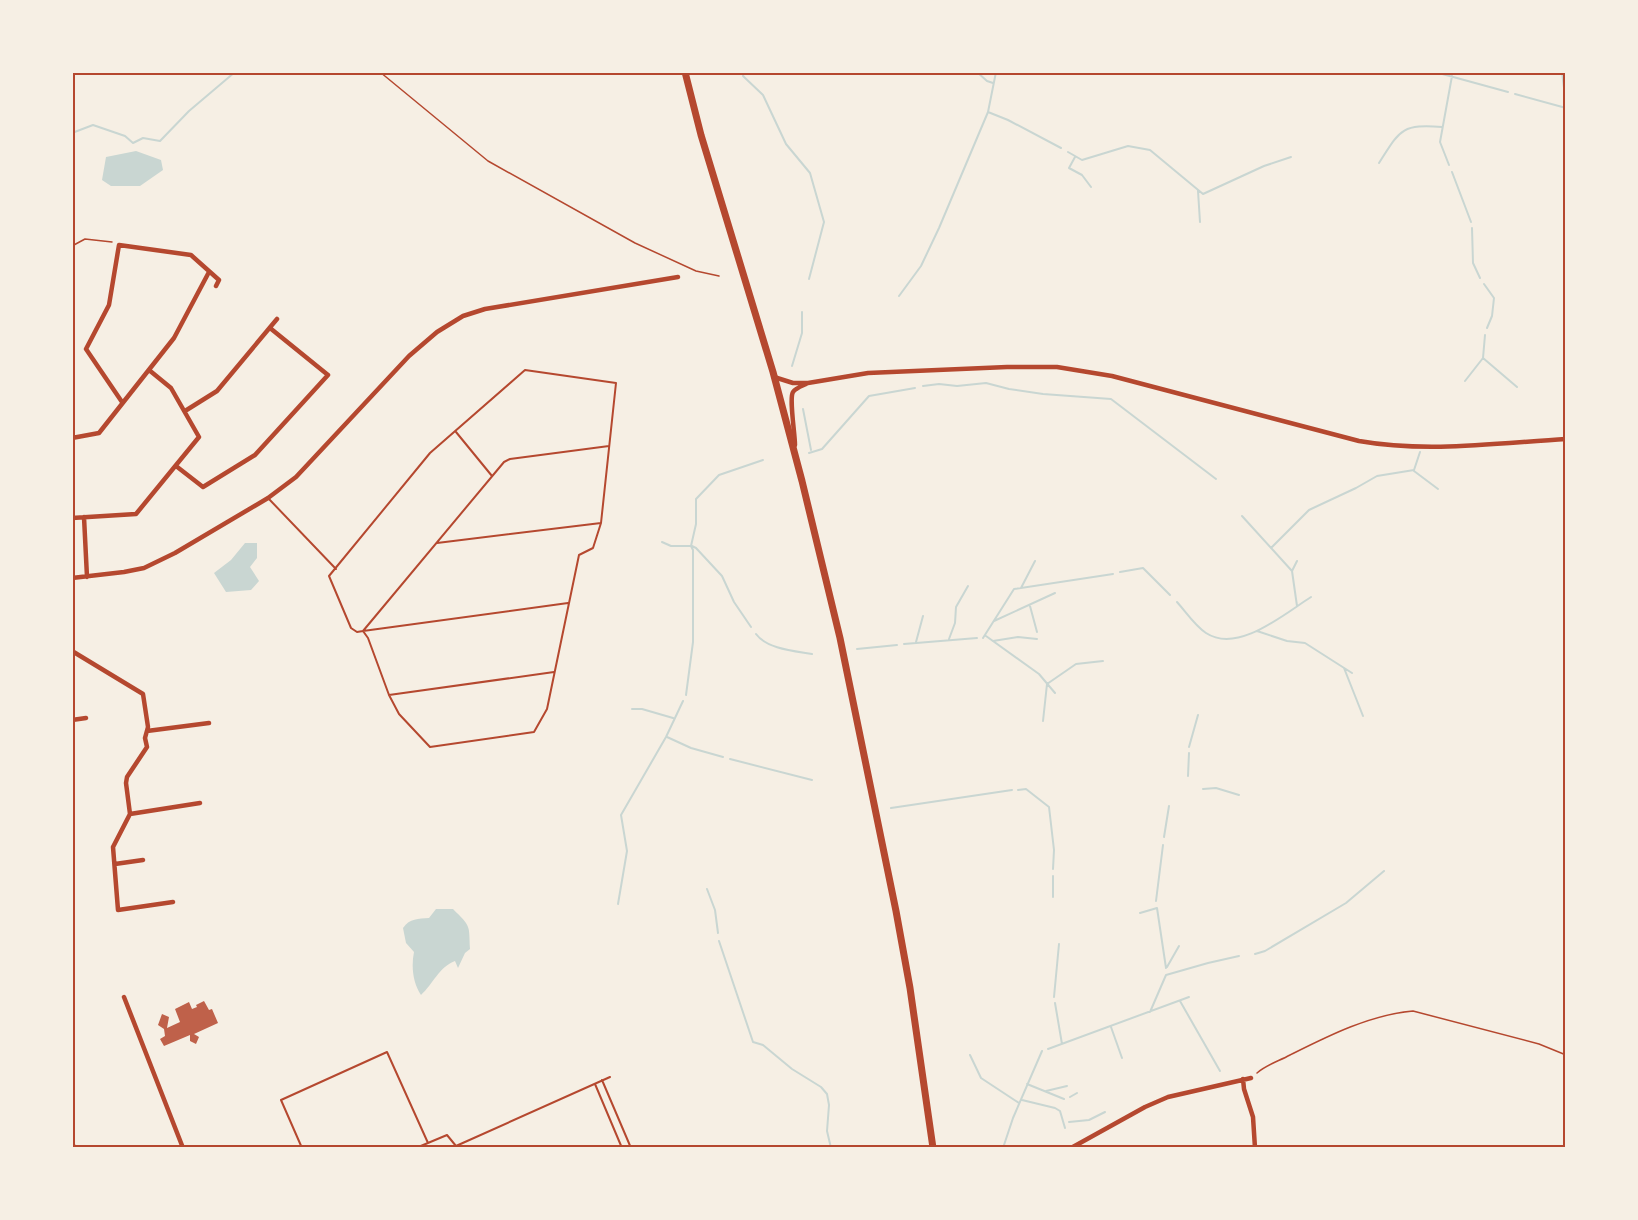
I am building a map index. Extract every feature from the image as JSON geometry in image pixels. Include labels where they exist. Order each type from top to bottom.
[{"type":"main road","points":[[685,72],[701,135],[795,453],[840,638],[894,900],[910,988],[933,1148]]},
{"type":"street","points":[[122,402],[86,349],[109,305],[119,245],[191,255],[219,280],[216,286]]},
{"type":"street","points":[[72,438],[99,433],[174,338],[209,272]]},
{"type":"street","points":[[72,578],[131,571],[162,560],[268,498],[296,477],[409,356],[438,332],[463,316],[485,309],[678,277]]},
{"type":"street","points":[[185,411],[217,391],[278,319]]},
{"type":"street","points":[[176,466],[203,487],[255,455],[328,375],[270,328]]},
{"type":"street","points":[[774,377],[793,384],[868,373],[1057,367],[1112,376],[1359,441],[1383,445],[1437,446],[1566,439]]},
{"type":"street","points":[[72,518],[136,514],[199,436],[171,388],[149,370]]},
{"type":"street","points":[[795,453],[791,398],[795,390],[808,383]]},
{"type":"street","points":[[84,518],[87,577]]},
{"type":"street","points":[[72,651],[143,694],[147,747],[127,777],[130,814],[113,847],[118,910],[173,902]]},
{"type":"street","points":[[72,720],[86,718]]},
{"type":"street","points":[[147,731],[209,723]]},
{"type":"street","points":[[130,814],[200,803]]},
{"type":"street","points":[[115,864],[143,860]]},
{"type":"street","points":[[124,997],[183,1148]]},
{"type":"street","points":[[1071,1148],[1145,1107],[1168,1097],[1251,1078]]},
{"type":"street","points":[[1243,1079],[1252,1117],[1255,1148]]},
{"type":"street","points":[[72,1142],[74,1148]]},
{"type":"lane","points":[[363,631],[368,638],[389,695],[399,714],[430,747],[534,732],[547,709],[579,555],[593,548],[601,523],[615,383],[525,370],[430,453],[329,576],[351,628],[357,632],[363,631],[568,603]]},
{"type":"lane","points":[[455,430],[492,476]]},
{"type":"lane","points":[[363,631],[504,462],[510,459],[609,446]]},
{"type":"lane","points":[[268,498],[336,568]]},
{"type":"lane","points":[[437,543],[601,523]]},
{"type":"lane","points":[[389,695],[554,672]]},
{"type":"lane","points":[[302,1148],[281,1100],[387,1052],[428,1143]]},
{"type":"lane","points":[[416,1148],[447,1135],[456,1147],[610,1077]]},
{"type":"lane","points":[[602,1080],[631,1148]]},
{"type":"lane","points":[[595,1084],[622,1148]]},
{"type":"path","points":[[380,72],[502,170],[635,243],[696,271],[719,276]]},
{"type":"path","points":[[72,246],[85,238],[119,245]]},
{"type":"path","points":[[1251,1078],[1260,1070],[1328,1036],[1362,1023],[1413,1011],[1539,1044],[1566,1055]]},
{"type":"shaded area","points":[[136,151],[161,160],[163,170],[140,186],[111,186],[102,180],[106,157]]},
{"type":"shaded area","points":[[245,543],[257,543],[257,558],[250,567],[259,581],[251,590],[226,592],[214,573],[231,560]]},
{"type":"shaded area","points":[[436,909],[453,909],[463,919],[469,930],[470,949],[465,953],[458,968],[455,961],[449,964],[440,971],[421,995],[413,975],[414,952],[406,943],[403,928],[411,921],[429,918]]},
{"type":"building","points":[[204,1001],[209,1010],[212,1009],[218,1023],[194,1034],[199,1037],[196,1044],[190,1041],[190,1035],[164,1046],[160,1039],[165,1036],[164,1029],[158,1025],[162,1014],[169,1017],[167,1028],[180,1022],[175,1009],[189,1002],[192,1009]]},
{"type":"waterway","points":[[72,133],[93,125],[125,136],[133,143],[143,138],[160,141],[189,111],[235,72]]},
{"type":"waterway","points":[[744,72],[743,76],[763,95],[786,144],[810,173],[824,222],[809,279]]},
{"type":"waterway","points":[[977,72],[993,83]]},
{"type":"waterway","points":[[899,296],[921,266],[939,228],[988,112],[996,72]]},
{"type":"waterway","points":[[1435,72],[1508,92]]},
{"type":"waterway","points":[[1562,72],[1566,104]]},
{"type":"waterway","points":[[1449,165],[1440,142],[1452,76]]},
{"type":"waterway","points":[[1515,94],[1566,108]]},
{"type":"waterway","points":[[988,112],[1061,148]]},
{"type":"waterway","points":[[1379,163],[1397,136],[1403,132],[1410,128],[1442,127]]},
{"type":"waterway","points":[[1068,152],[1082,160],[1128,146],[1150,150],[1203,194],[1264,166],[1291,157]]},
{"type":"waterway","points":[[1075,157],[1069,168],[1082,175],[1091,187]]},
{"type":"waterway","points":[[1452,172],[1471,222]]},
{"type":"waterway","points":[[1198,191],[1200,222]]},
{"type":"waterway","points":[[1472,228],[1473,263],[1480,278]]},
{"type":"waterway","points":[[1484,284],[1494,298],[1492,316],[1487,328]]},
{"type":"waterway","points":[[792,366],[802,333],[802,312]]},
{"type":"waterway","points":[[1465,381],[1483,358],[1485,335]]},
{"type":"waterway","points":[[1483,358],[1517,387]]},
{"type":"waterway","points":[[923,386],[986,383],[1043,394],[1111,399],[1216,479]]},
{"type":"waterway","points":[[809,453],[822,449],[869,396],[915,388]]},
{"type":"waterway","points":[[803,409],[811,450]]},
{"type":"waterway","points":[[1271,548],[1309,510],[1377,476],[1414,470],[1420,452]]},
{"type":"waterway","points":[[662,542],[671,546],[691,546],[696,524],[696,499],[719,475],[763,460]]},
{"type":"waterway","points":[[1414,471],[1438,489]]},
{"type":"waterway","points":[[1242,516],[1292,571],[1297,606]]},
{"type":"waterway","points":[[686,695],[693,642],[693,550],[691,546]]},
{"type":"waterway","points":[[692,546],[722,576],[734,602],[751,627]]},
{"type":"waterway","points":[[1021,588],[1035,561]]},
{"type":"waterway","points":[[1292,571],[1297,561]]},
{"type":"waterway","points":[[1120,572],[1143,568],[1170,595]]},
{"type":"waterway","points":[[983,638],[1014,589],[1113,574]]},
{"type":"waterway","points":[[949,639],[955,623],[956,607],[968,586]]},
{"type":"waterway","points":[[994,621],[1055,593]]},
{"type":"waterway","points":[[1177,602],[1194,623],[1206,633],[1219,638],[1232,639],[1260,629],[1311,597]]},
{"type":"waterway","points":[[1030,606],[1037,632]]},
{"type":"waterway","points":[[916,642],[923,616]]},
{"type":"waterway","points":[[1257,631],[1287,641],[1305,643],[1352,673]]},
{"type":"waterway","points":[[756,634],[774,646],[812,654]]},
{"type":"waterway","points":[[986,636],[1039,674],[1055,693]]},
{"type":"waterway","points":[[993,641],[1018,637],[1037,639]]},
{"type":"waterway","points":[[904,644],[977,638]]},
{"type":"waterway","points":[[857,649],[897,645]]},
{"type":"waterway","points":[[1043,721],[1047,684],[1076,664],[1103,661]]},
{"type":"waterway","points":[[1344,668],[1363,716]]},
{"type":"waterway","points":[[618,904],[627,851],[621,815],[666,737],[683,701]]},
{"type":"waterway","points":[[632,709],[642,709],[673,718]]},
{"type":"waterway","points":[[1189,747],[1198,715]]},
{"type":"waterway","points":[[667,737],[691,748],[723,757]]},
{"type":"waterway","points":[[1188,776],[1189,753]]},
{"type":"waterway","points":[[730,759],[812,780]]},
{"type":"waterway","points":[[1203,789],[1216,788],[1239,795]]},
{"type":"waterway","points":[[1018,790],[1026,789],[1049,807],[1054,850],[1053,869]]},
{"type":"waterway","points":[[891,808],[1012,790]]},
{"type":"waterway","points":[[1164,837],[1169,806]]},
{"type":"waterway","points":[[1156,901],[1163,845]]},
{"type":"waterway","points":[[1255,954],[1265,951],[1346,903],[1384,871]]},
{"type":"waterway","points":[[1053,876],[1053,897]]},
{"type":"waterway","points":[[707,889],[715,910],[718,933]]},
{"type":"waterway","points":[[1140,913],[1157,908],[1166,968]]},
{"type":"waterway","points":[[719,941],[753,1042],[763,1045],[792,1069],[821,1087],[827,1094],[829,1105],[827,1131],[831,1148]]},
{"type":"waterway","points":[[1054,997],[1059,944]]},
{"type":"waterway","points":[[1167,967],[1179,946]]},
{"type":"waterway","points":[[1150,1012],[1166,975],[1239,956]]},
{"type":"waterway","points":[[1048,1049],[1189,997]]},
{"type":"waterway","points":[[1180,1001],[1220,1071]]},
{"type":"waterway","points":[[1055,1003],[1062,1044]]},
{"type":"waterway","points":[[1111,1027],[1122,1058]]},
{"type":"waterway","points":[[1003,1148],[1013,1118],[1042,1051]]},
{"type":"waterway","points":[[970,1055],[981,1078],[1019,1103]]},
{"type":"waterway","points":[[1027,1084],[1064,1099]]},
{"type":"waterway","points":[[1046,1091],[1067,1086]]},
{"type":"waterway","points":[[1070,1097],[1077,1093]]},
{"type":"waterway","points":[[1022,1100],[1060,1111],[1065,1128]]},
{"type":"waterway","points":[[1069,1122],[1089,1120],[1105,1112]]}]
